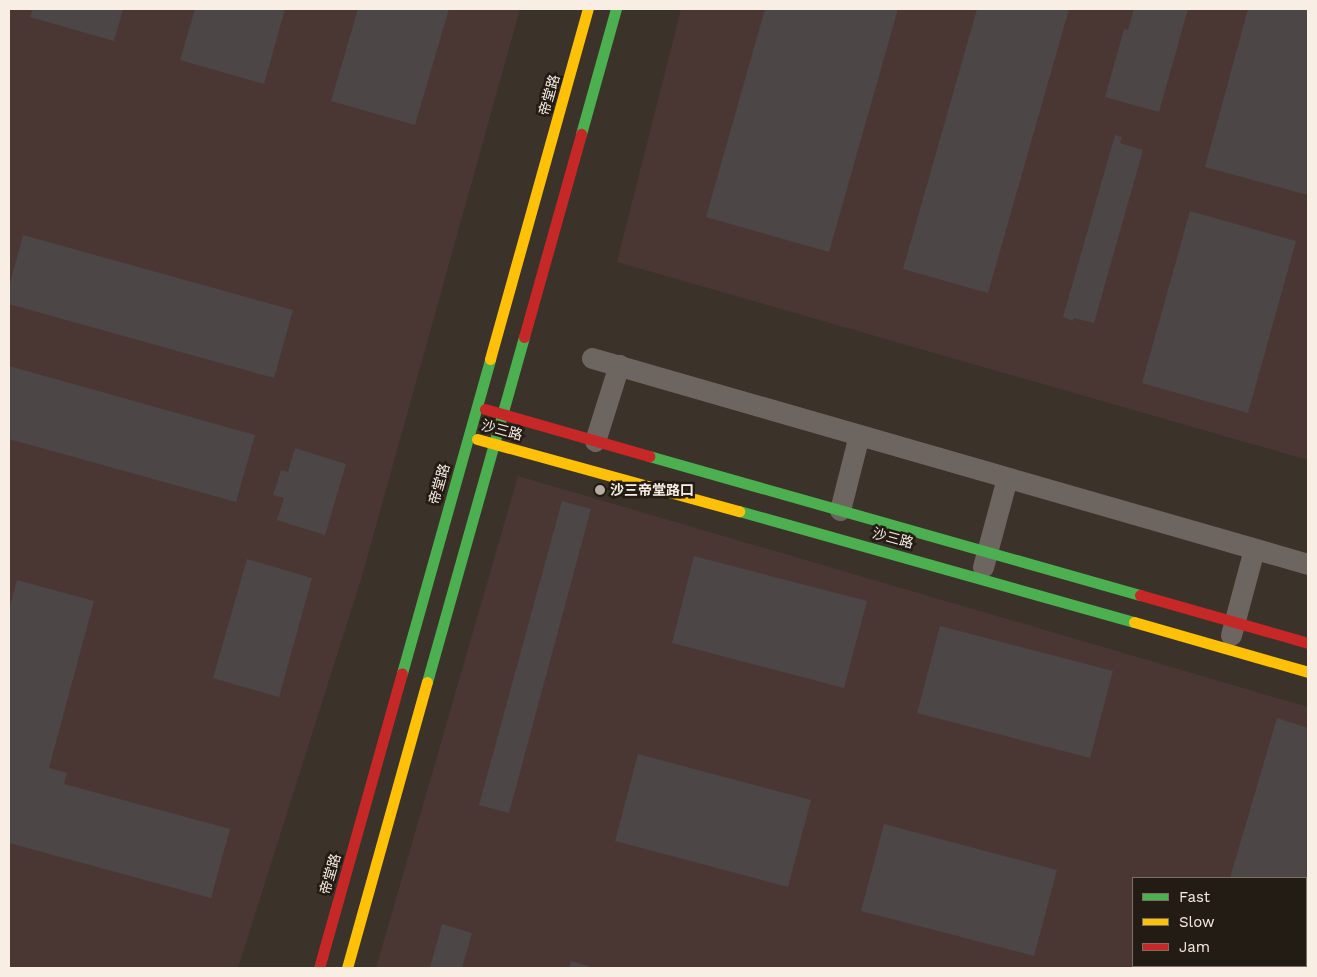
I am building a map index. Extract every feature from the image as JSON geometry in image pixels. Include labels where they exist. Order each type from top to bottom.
[{"type":"street","name":"帝堂路","points":[[319,968],[588,9]]},
{"type":"street","points":[[347,968],[616,9]]},
{"type":"street","points":[[592,358],[1308,564]]},
{"type":"street","points":[[595,441],[619,365]]},
{"type":"street","name":"沙三路","points":[[477,407],[1308,643]]},
{"type":"street","points":[[840,510],[859,435]]},
{"type":"street","name":"沙三路","points":[[468,436],[980,577],[1308,672]]},
{"type":"street","points":[[980,577],[1007,478]]},
{"type":"street","points":[[1228,649],[1254,548]]},
{"type":"shaded area","points":[[9,9],[520,9],[362,576],[238,968],[9,968]]},
{"type":"shaded area","points":[[681,9],[1308,9],[1308,460],[617,262]]},
{"type":"shaded area","points":[[518,476],[1308,707],[1308,968],[376,968]]},
{"type":"building","points":[[33,9],[123,9],[114,41],[30,17]]},
{"type":"building","points":[[195,9],[285,9],[264,84],[180,60]]},
{"type":"building","points":[[358,9],[449,9],[415,125],[331,101]]},
{"type":"building","points":[[765,9],[898,9],[829,252],[706,217]]},
{"type":"building","points":[[977,9],[1069,9],[988,293],[903,269]]},
{"type":"building","points":[[1134,9],[1188,9],[1159,112],[1105,97],[1124,29],[1128,30]]},
{"type":"building","points":[[1248,9],[1308,9],[1308,195],[1205,167]]},
{"type":"building","points":[[1115,135],[1122,137],[1120,143],[1143,150],[1094,323],[1074,318],[1073,321],[1063,317]]},
{"type":"building","points":[[1190,211],[1296,241],[1248,413],[1142,383]]},
{"type":"building","points":[[23,235],[293,310],[274,378],[9,304],[9,287]]},
{"type":"building","points":[[9,366],[255,435],[236,502],[9,439]]},
{"type":"building","points":[[295,448],[346,464],[325,535],[277,520],[284,498],[273,495],[281,470],[288,472]]},
{"type":"building","points":[[562,501],[591,509],[509,813],[479,805]]},
{"type":"building","points":[[694,556],[867,601],[844,688],[672,643]]},
{"type":"building","points":[[247,559],[312,578],[279,697],[213,678]]},
{"type":"building","points":[[17,580],[94,601],[49,768],[67,773],[64,784],[230,829],[211,898],[9,843],[9,611]]},
{"type":"building","points":[[940,626],[1113,671],[1090,758],[917,713]]},
{"type":"building","points":[[1277,718],[1308,728],[1307,898],[1307,877],[1230,877]]},
{"type":"building","points":[[638,754],[811,800],[788,887],[615,841]]},
{"type":"building","points":[[884,824],[1057,870],[1034,956],[861,911]]},
{"type":"building","points":[[442,924],[472,933],[462,968],[430,968]]},
{"type":"building","points":[[571,961],[595,968],[569,968]]},
{"type":"building","points":[[1204,967],[1287,967],[1287,968]]},
{"type":"traffic: fast","points":[[581,134],[616,9]]},
{"type":"traffic: fast","points":[[427,682],[524,337]]},
{"type":"traffic: fast","points":[[402,673],[490,359]]},
{"type":"traffic: fast","points":[[649,456],[1140,595]]},
{"type":"traffic: fast","points":[[739,511],[1134,622]]},
{"type":"traffic: slow","points":[[490,359],[588,9]]},
{"type":"traffic: slow","points":[[477,439],[739,511]]},
{"type":"traffic: slow","points":[[1134,622],[1308,672]]},
{"type":"traffic: slow","points":[[347,968],[427,682]]},
{"type":"traffic: jam","points":[[524,337],[581,134]]},
{"type":"traffic: jam","points":[[485,409],[649,456]]},
{"type":"traffic: jam","points":[[1140,595],[1308,643]]},
{"type":"traffic: jam","points":[[319,968],[402,673]]},
{"type":"place","name":"沙三帝堂路口","points":[[600,490]]}]
